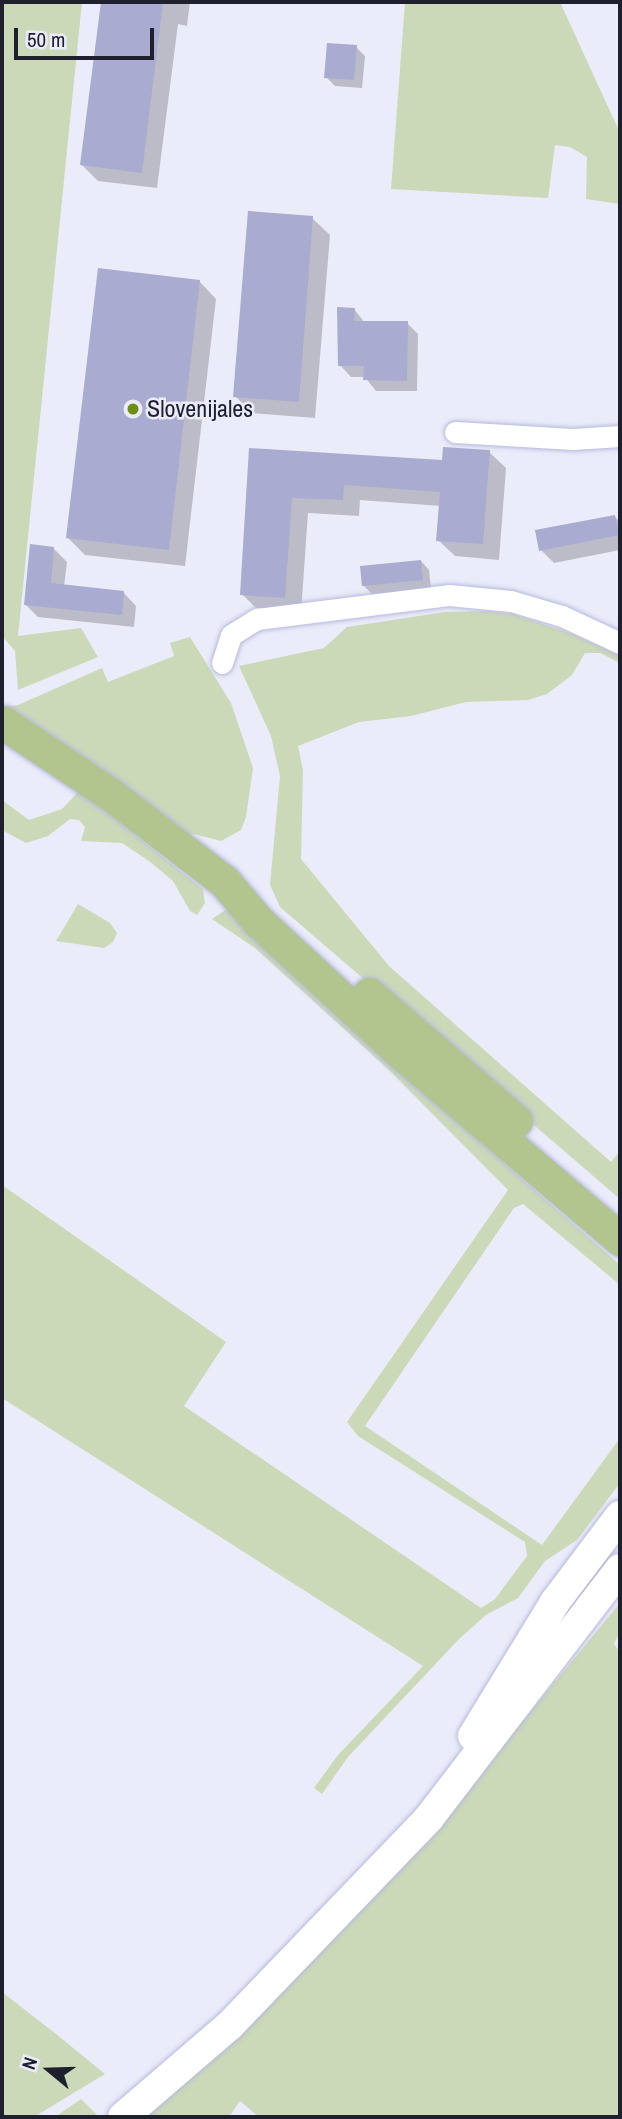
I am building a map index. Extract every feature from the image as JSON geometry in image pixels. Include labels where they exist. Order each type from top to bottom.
[{"type":"main road","points":[[2,722],[110,794],[235,890],[268,906],[620,1211]]},
{"type":"main road","points":[[235,890],[258,921],[401,1052],[620,1239]]},
{"type":"main road","points":[[403,1841],[555,1602],[620,1516]]},
{"type":"main road","points":[[123,2117],[230,2025],[455,1787],[620,1569]]},
{"type":"street","points":[[455,432],[573,439],[620,436]]},
{"type":"street","points":[[222,663],[231,635],[257,619],[449,595],[511,601],[562,616],[620,643]]},
{"type":"green space","points":[[2,2],[82,2],[18,636],[81,628],[98,657],[18,690],[15,651],[2,636]]},
{"type":"green space","points":[[405,2],[560,2],[620,133],[620,204],[586,199],[587,157],[570,147],[555,145],[548,198],[391,189]]},
{"type":"green space","points":[[487,611],[513,614],[573,634],[620,656],[620,663],[600,653],[585,653],[572,675],[547,694],[528,700],[466,702],[411,716],[359,722],[298,746],[303,770],[301,859],[389,966],[611,1162],[620,1151],[620,1199],[280,907],[270,885],[280,776],[271,736],[239,666],[324,648],[347,627],[445,612]]},
{"type":"green space","points":[[190,637],[231,703],[253,768],[246,817],[241,830],[221,841],[189,833],[113,776],[3,707],[18,705],[102,668],[108,682],[174,656],[170,643]]},
{"type":"green space","points":[[79,791],[203,889],[205,903],[197,915],[190,911],[173,881],[122,843],[81,841],[85,827],[79,820],[70,819],[48,836],[26,843],[2,830],[2,800],[29,820],[62,809]]},
{"type":"green space","points":[[78,904],[110,923],[117,933],[113,942],[104,948],[56,941]]},
{"type":"green space","points":[[227,909],[435,1091],[481,1143],[620,1265],[620,1285],[523,1204],[514,1208],[365,1426],[542,1545],[620,1438],[620,1483],[577,1540],[545,1561],[518,1598],[486,1615],[459,1639],[348,1757],[322,1794],[314,1788],[338,1755],[423,1666],[2,1398],[2,1185],[226,1342],[184,1406],[481,1608],[495,1599],[527,1556],[525,1542],[358,1436],[347,1422],[508,1190],[389,1070],[255,948],[212,919]]},
{"type":"green space","points":[[620,1603],[620,1632],[614,1644],[620,1652],[620,2117],[259,2117],[240,2101],[229,2117],[142,2117],[250,2024],[402,1867]]},
{"type":"green space","points":[[2,1992],[105,2074],[34,2117],[2,2117]]},
{"type":"green space","points":[[81,2099],[99,2117],[55,2117]]},
{"type":"building","points":[[101,2],[163,2],[142,173],[80,165]]},
{"type":"building","points":[[327,43],[357,45],[354,80],[324,78]]},
{"type":"building","points":[[248,211],[313,216],[299,402],[233,397]]},
{"type":"building","name":"Slovenijales","points":[[98,268],[200,280],[169,550],[66,538]]},
{"type":"building","points":[[337,307],[355,308],[354,321],[408,321],[407,381],[363,380],[364,366],[338,366]]},
{"type":"building","points":[[443,447],[490,450],[483,544],[436,541],[440,492],[344,485],[343,500],[292,498],[285,598],[240,595],[249,448],[442,460]]},
{"type":"building","points":[[615,515],[619,535],[539,551],[535,530]]},
{"type":"building","points":[[30,544],[54,547],[51,583],[124,591],[122,615],[24,605]]},
{"type":"building","points":[[421,560],[423,580],[362,586],[360,566]]},
{"type":"place","name":"Slovenijales","points":[[133,409]]}]
